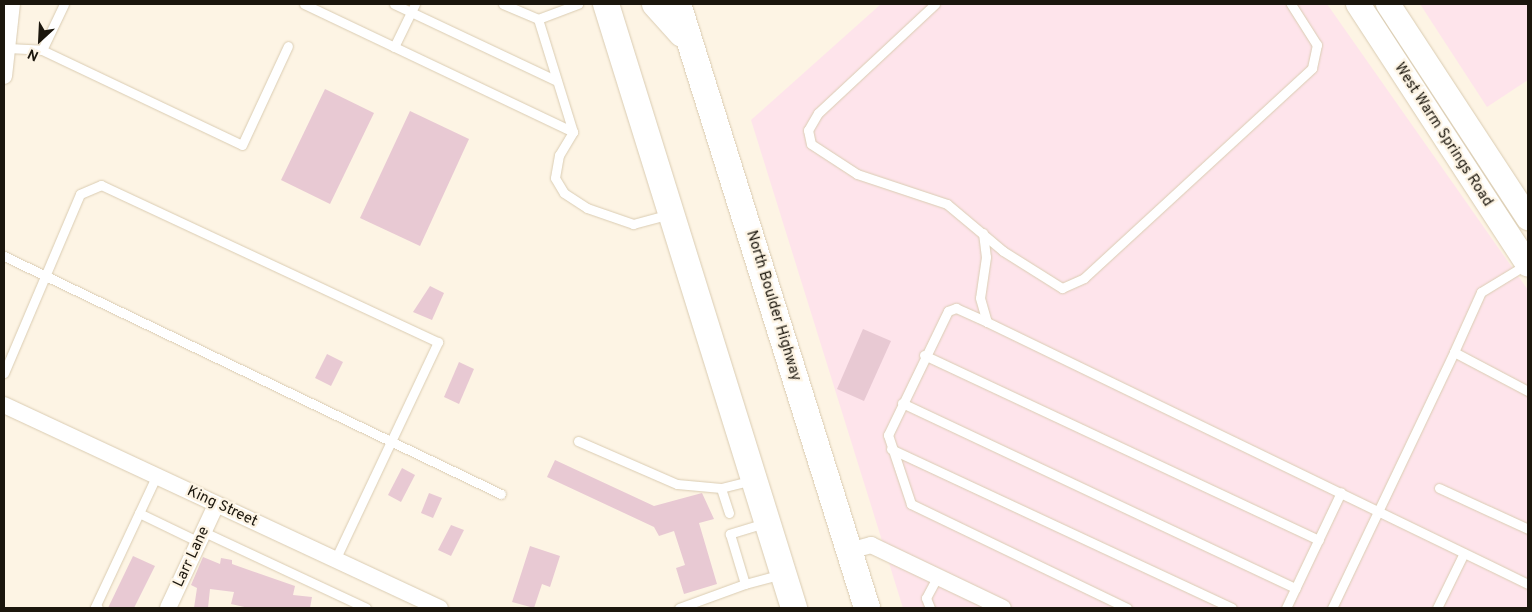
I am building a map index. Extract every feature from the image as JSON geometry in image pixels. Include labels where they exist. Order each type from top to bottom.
[{"type":"main road","points":[[606,4],[794,608]]},
{"type":"main road","points":[[655,4],[692,49]]},
{"type":"main road","name":"North Boulder Highway","points":[[678,4],[867,608]]},
{"type":"main road","name":"West Warm Springs Road","points":[[1358,4],[1528,264]]},
{"type":"main road","name":"West Warm Springs Road","points":[[1388,4],[1528,218]]},
{"type":"street","points":[[4,76],[12,4]]},
{"type":"street","name":"King Street","points":[[4,405],[440,608]]},
{"type":"street","name":"Larr Lane","points":[[168,608],[216,505]]},
{"type":"street","points":[[849,551],[871,545],[1003,608]]},
{"type":"lane","points":[[42,50],[64,4]]},
{"type":"lane","points":[[394,4],[413,8],[558,80]]},
{"type":"lane","points":[[503,4],[538,19],[578,4]]},
{"type":"lane","points":[[934,4],[818,113],[810,123],[808,137],[815,149],[833,162],[870,180],[947,204],[1048,282],[1062,288],[1084,278],[1312,68],[1318,45],[1291,4]]},
{"type":"lane","points":[[309,5],[573,132]]},
{"type":"lane","points":[[394,47],[413,8]]},
{"type":"lane","points":[[538,19],[573,132],[559,155],[555,178],[564,193],[587,208],[633,224],[672,214]]},
{"type":"lane","points":[[8,48],[42,50],[242,145],[288,46]]},
{"type":"lane","points":[[4,374],[80,194],[101,185],[438,342],[335,560]]},
{"type":"lane","points":[[983,233],[986,257],[980,298],[987,322]]},
{"type":"lane","points":[[4,256],[392,440],[501,494]]},
{"type":"lane","points":[[1332,608],[1481,292],[1528,264]]},
{"type":"lane","points":[[1127,608],[918,510],[906,495],[888,435],[924,355],[948,310],[956,308],[987,322],[1528,584]]},
{"type":"lane","points":[[1454,352],[1528,391]]},
{"type":"lane","points":[[924,355],[1319,540]]},
{"type":"lane","points":[[902,403],[1296,588]]},
{"type":"lane","points":[[578,441],[677,484],[720,488],[754,479]]},
{"type":"lane","points":[[892,449],[1232,608]]},
{"type":"lane","points":[[98,608],[95,607],[156,477]]},
{"type":"lane","points":[[720,488],[729,513]]},
{"type":"lane","points":[[1439,488],[1528,529]]},
{"type":"lane","points":[[1286,608],[1341,492]]},
{"type":"lane","points":[[139,513],[201,537],[366,608]]},
{"type":"lane","points":[[745,584],[730,534],[768,522]]},
{"type":"lane","points":[[1437,608],[1464,553]]},
{"type":"lane","points":[[679,608],[745,584],[783,573]]},
{"type":"lane","points":[[930,608],[926,598],[936,576]]},
{"type":"shaded area","points":[[881,4],[1327,4],[1528,290],[1528,608],[903,608],[751,120]]},
{"type":"shaded area","points":[[1420,4],[1528,4],[1528,80],[1487,107]]},
{"type":"building","points":[[325,89],[374,113],[330,204],[281,180]]},
{"type":"building","points":[[410,111],[469,139],[420,246],[360,218]]},
{"type":"building","points":[[430,286],[444,293],[432,320],[413,312]]},
{"type":"building","points":[[863,329],[891,341],[864,401],[837,389]]},
{"type":"building","points":[[327,354],[343,362],[331,386],[315,378]]},
{"type":"building","points":[[459,362],[474,369],[459,404],[444,397]]},
{"type":"building","points":[[555,460],[654,506],[702,493],[714,519],[699,523],[717,584],[684,594],[676,568],[685,565],[674,531],[659,536],[654,527],[547,477]]},
{"type":"building","points":[[402,468],[415,475],[401,502],[388,495]]},
{"type":"building","points":[[429,493],[442,498],[433,518],[421,513]]},
{"type":"building","points":[[451,525],[464,530],[451,556],[438,550]]},
{"type":"building","points":[[530,546],[560,556],[550,587],[542,584],[534,608],[512,602]]},
{"type":"building","points":[[133,556],[155,566],[134,608],[108,608]]},
{"type":"building","points":[[203,557],[220,564],[221,558],[232,560],[232,564],[295,586],[293,595],[312,597],[310,608],[249,608],[231,604],[234,592],[210,589],[208,608],[194,608],[197,588],[191,585]]}]
